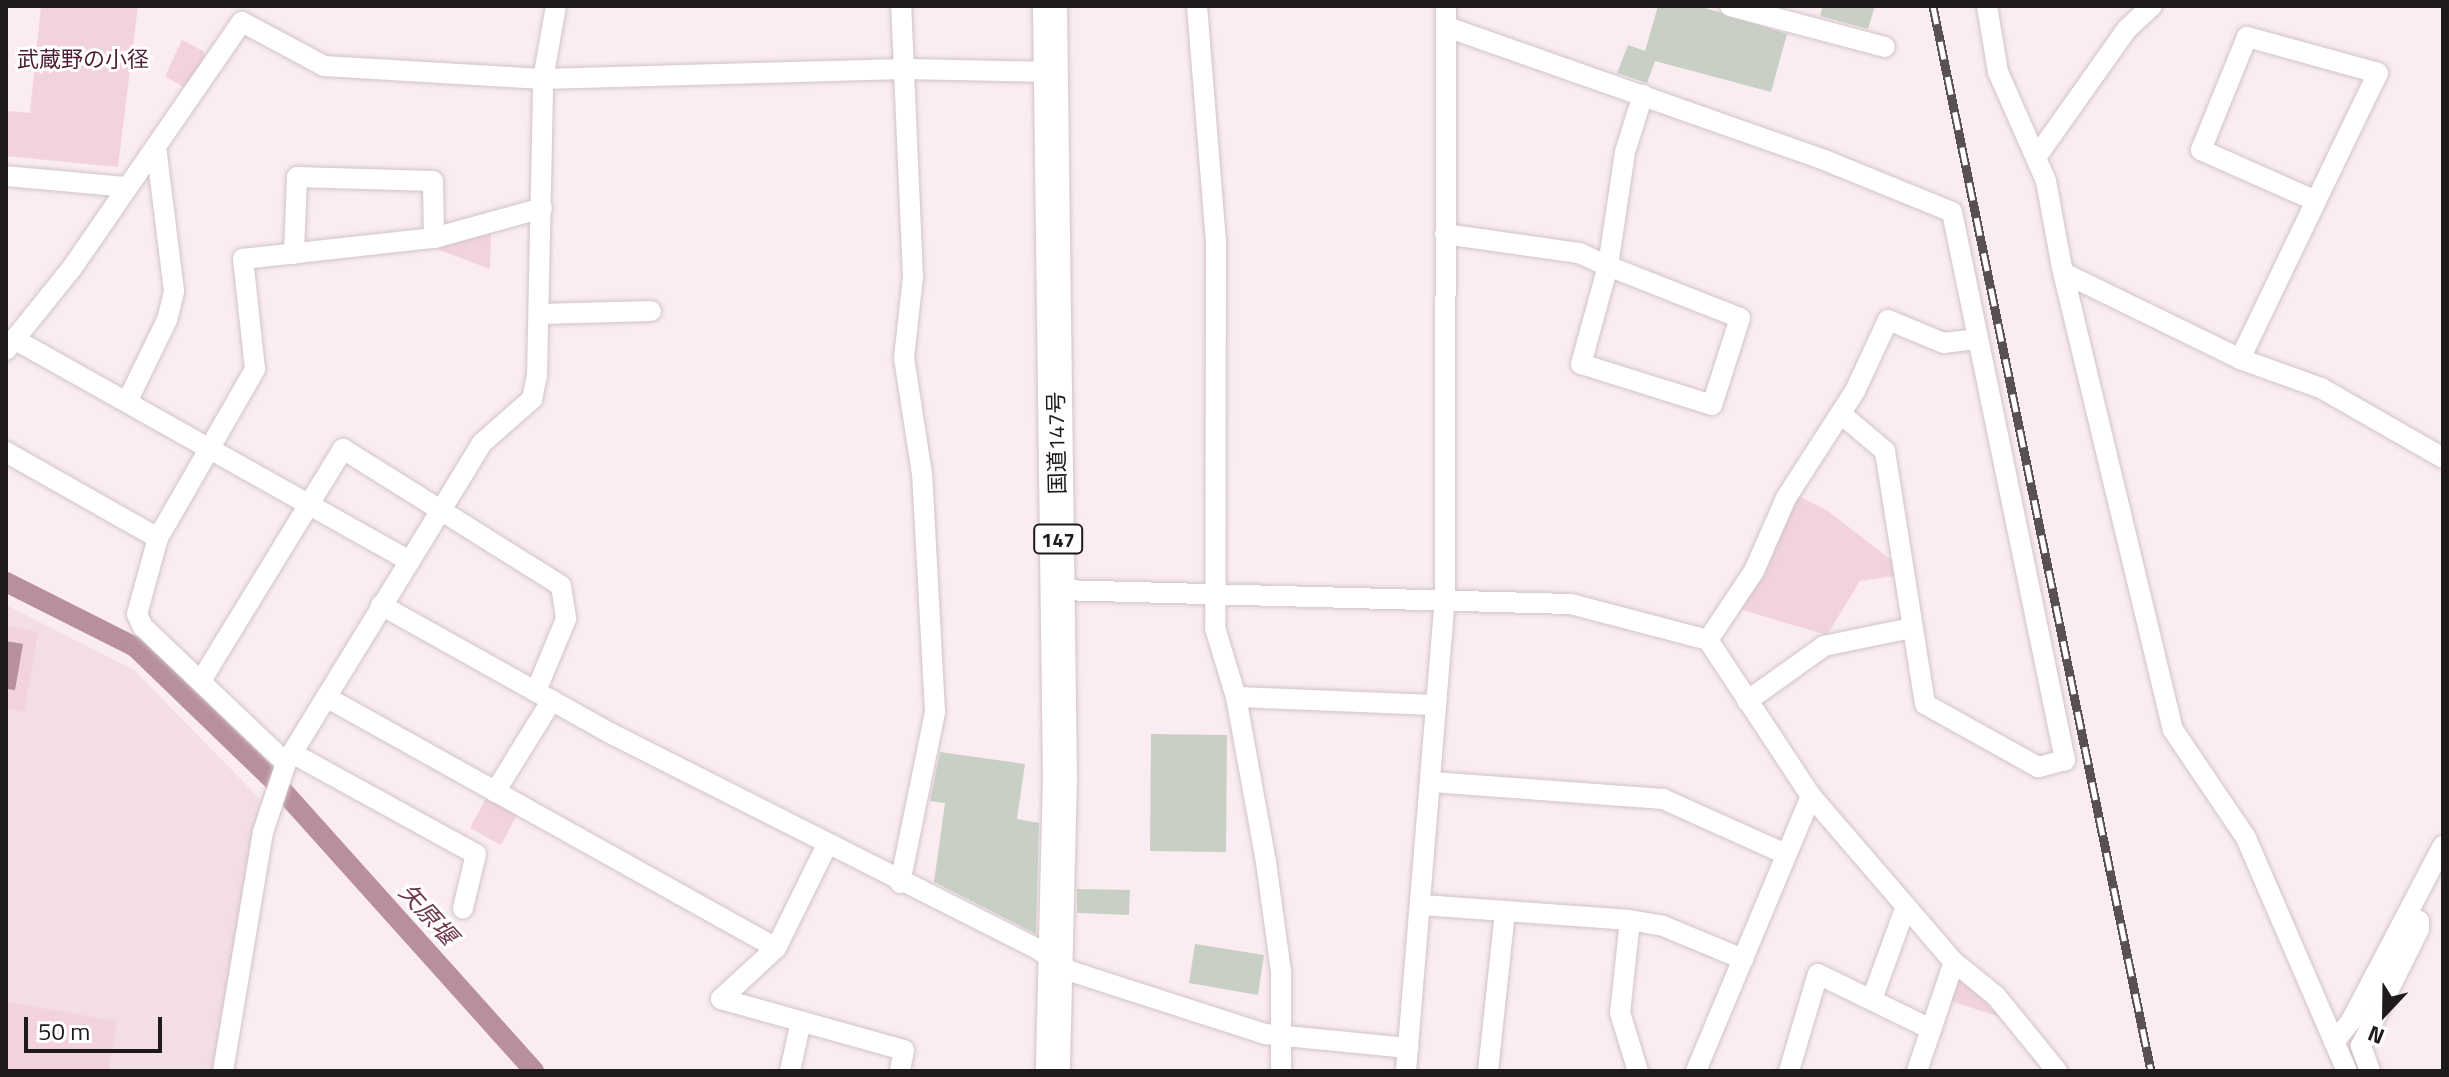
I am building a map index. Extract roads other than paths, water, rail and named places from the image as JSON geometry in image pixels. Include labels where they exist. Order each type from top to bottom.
[{"type":"highway","name":"国道147号","points":[[1050,6],[1059,590],[1053,1071]]},
{"type":"street","points":[[223,1071],[263,832],[289,758],[482,443],[532,399],[539,314],[543,79],[556,6]]},
{"type":"street","points":[[900,883],[935,712],[922,474],[904,358],[913,277],[901,6]]},
{"type":"street","points":[[1197,6],[1216,240],[1215,628],[1236,697],[1281,971],[1281,1071]]},
{"type":"street","points":[[1730,6],[1885,47]]},
{"type":"street","points":[[1987,6],[1998,72],[2037,156],[2173,730],[2246,838],[2347,1071]]},
{"type":"street","points":[[2037,156],[2127,29],[2152,6]]},
{"type":"street","points":[[1406,1071],[1445,599],[1446,16],[1643,95],[1952,212],[2065,760],[2038,767],[1925,704],[1885,451],[1841,414]]},
{"type":"street","points":[[409,561],[127,402],[10,345],[72,268],[242,22],[324,66],[543,79],[905,69],[1052,72]]},
{"type":"street","points":[[2240,359],[2378,73],[2247,37],[2201,150],[2316,201]]},
{"type":"street","points":[[1445,234],[1579,253],[1608,266],[1740,318],[1712,405],[1581,364],[1608,266],[1625,152],[1643,95]]},
{"type":"street","points":[[127,402],[167,320],[174,291],[156,147]]},
{"type":"street","points":[[6,176],[126,187]]},
{"type":"street","points":[[294,254],[297,177],[433,181],[434,238]]},
{"type":"street","points":[[463,908],[476,854],[289,758],[143,627],[137,614],[158,538],[212,449],[255,369],[243,259],[434,238],[542,208]]},
{"type":"street","points":[[2064,273],[2240,359],[2321,388],[2443,458]]},
{"type":"street","points":[[539,314],[651,311]]},
{"type":"street","points":[[1708,640],[1754,571],[1786,498],[1841,414],[1888,320],[1944,343],[1978,339]]},
{"type":"street","points":[[202,679],[312,505],[343,449],[561,586],[566,619],[544,695],[495,792]]},
{"type":"street","points":[[6,452],[158,538]]},
{"type":"street","points":[[1059,590],[1214,590],[1571,604],[1708,640],[1811,796],[1954,962],[1996,996],[2057,1071]]},
{"type":"street","points":[[381,605],[826,847],[1055,960],[1070,971],[1280,1036],[1408,1048]]},
{"type":"street","points":[[1747,701],[1824,646],[1911,628]]},
{"type":"street","points":[[326,697],[776,948]]},
{"type":"street","points":[[1236,697],[1436,705]]},
{"type":"street","points":[[1432,782],[1663,799],[1783,853]]},
{"type":"street","points":[[1696,1071],[1783,853],[1811,796]]},
{"type":"street","points":[[2370,1071],[2361,1046],[2359,1026],[2407,916],[2443,846]]},
{"type":"street","points":[[826,847],[776,948],[721,999],[904,1050],[900,1071]]},
{"type":"street","points":[[1422,905],[1630,920],[1663,926],[1743,959]]},
{"type":"street","points":[[1872,999],[1906,906]]},
{"type":"street","points":[[1488,1071],[1505,911]]},
{"type":"street","points":[[1630,920],[1620,1013],[1638,1071]]},
{"type":"street","points":[[1917,1071],[1954,962]]},
{"type":"street","points":[[1789,1071],[1818,974],[1931,1029]]},
{"type":"street","points":[[790,1071],[801,1021]]},
{"type":"street","points":[[2334,1042],[2359,1026]]},
{"type":"waterway","name":"矢原堰","points":[[6,582],[135,647],[274,781]]},
{"type":"waterway","name":"矢原堰","points":[[283,791],[534,1071]]},
{"type":"railway","points":[[1933,6],[2151,1071]]},
{"type":"park label","name":"武蔵野の小径","points":[[83,60]]}]
